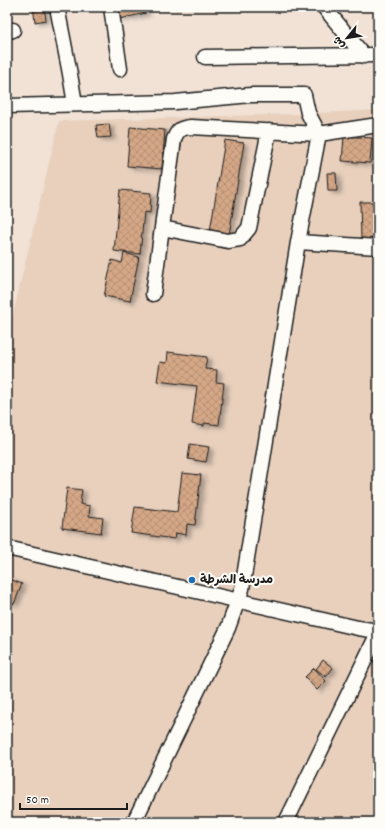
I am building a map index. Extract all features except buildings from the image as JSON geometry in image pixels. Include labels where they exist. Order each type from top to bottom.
[{"type":"street","points":[[57,7],[70,74],[74,104]]},
{"type":"street","points":[[111,7],[120,69]]},
{"type":"street","points":[[324,7],[364,56]]},
{"type":"street","points":[[205,57],[378,55]]},
{"type":"street","points":[[7,106],[175,102],[251,95],[304,95],[308,113],[319,134],[298,242],[242,589],[228,628],[134,822]]},
{"type":"street","points":[[153,294],[174,139],[176,133],[182,128],[191,127],[319,134],[378,125]]},
{"type":"street","points":[[162,228],[228,241],[240,239],[249,228],[269,131]]},
{"type":"street","points":[[298,242],[378,247]]},
{"type":"street","points":[[7,548],[378,632],[286,822]]},
{"type":"shaded area","name":"مدرسة الشرطة","points":[[378,110],[378,822],[7,822],[7,339],[59,121]]},
{"type":"place","name":"مدرسة الشرطة","points":[[192,580]]}]
